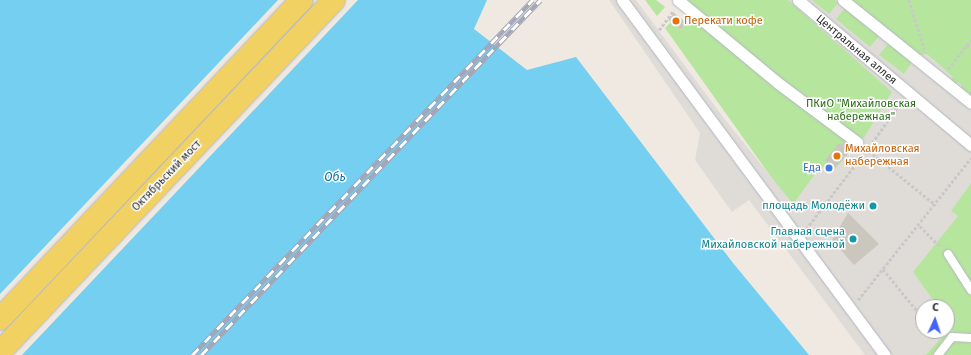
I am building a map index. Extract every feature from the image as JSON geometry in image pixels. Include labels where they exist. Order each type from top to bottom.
[{"type":"main road","name":"Октябрьский мост","points":[[0,319],[302,0]]},
{"type":"main road","name":"Октябрьский мост","points":[[0,352],[334,0]]},
{"type":"street","points":[[622,0],[850,310],[885,355]]},
{"type":"street","name":"Центральная аллея","points":[[798,0],[907,96],[971,145]]},
{"type":"street","points":[[843,0],[971,103]]},
{"type":"street","points":[[679,1],[778,82],[857,142]]},
{"type":"lane","points":[[948,254],[971,290]]},
{"type":"lane","points":[[938,355],[952,337],[971,338]]},
{"type":"path","points":[[909,0],[931,59],[926,66]]},
{"type":"path","points":[[650,39],[679,1]]},
{"type":"path","points":[[938,77],[971,40]]},
{"type":"path","points":[[967,45],[971,48]]},
{"type":"path","points":[[798,239],[907,96]]},
{"type":"path","points":[[867,150],[936,205]]},
{"type":"path","points":[[850,310],[920,226],[971,158]]},
{"type":"path","points":[[920,226],[948,254]]},
{"type":"path","points":[[883,269],[915,308]]},
{"type":"green space","points":[[645,0],[656,0],[665,7],[657,16]]},
{"type":"green space","name":"ПКиО \"Михайловская набережная\"","points":[[687,0],[971,0],[971,355],[898,355],[665,28],[671,22],[681,30],[687,23],[697,23],[705,15]]},
{"type":"shaded area","name":"площадь Молодёжи","points":[[609,0],[636,0],[723,117],[793,204],[821,166],[831,173],[865,136],[892,92],[788,0],[812,0],[829,14],[838,3],[835,0],[850,0],[917,55],[927,54],[953,77],[950,81],[955,85],[958,82],[962,85],[959,88],[971,99],[971,183],[951,211],[958,216],[913,272],[932,299],[915,299],[915,339],[940,339],[926,355],[865,355],[749,200],[732,212],[695,160],[700,133]],"holes":[[[845,8],[879,36],[870,47],[836,19]],[[889,43],[912,62],[904,74],[879,55]],[[848,213],[878,244],[833,240]]]},
{"type":"water","name":"Обь","points":[[0,0],[487,0],[474,29],[527,70],[576,57],[733,263],[809,355],[0,355]]},
{"type":"pier","points":[[278,0],[358,0],[22,355],[0,355],[0,294]]},
{"type":"building","name":"Перекати кофе","points":[[674,13],[687,23],[681,30],[668,20]]},
{"type":"building","name":"Михайловская набережная","points":[[845,141],[853,147],[831,173],[823,167],[827,162],[825,160],[839,143],[841,145]]},
{"type":"building","name":"Главная сцена Михайловской набережной","points":[[848,213],[879,244],[854,265],[832,240]]},
{"type":"railway","points":[[192,355],[532,0]]},
{"type":"railway","points":[[201,355],[540,0]]},
{"type":"place","name":"Перекати кофе","points":[[676,21]]},
{"type":"place","name":"Михайловская набережная","points":[[837,156]]},
{"type":"place","name":"Еда","points":[[829,168]]},
{"type":"place","name":"площадь Молодёжи","points":[[873,206]]},
{"type":"place","name":"Главная сцена Михайловской набережной","points":[[853,239]]}]
